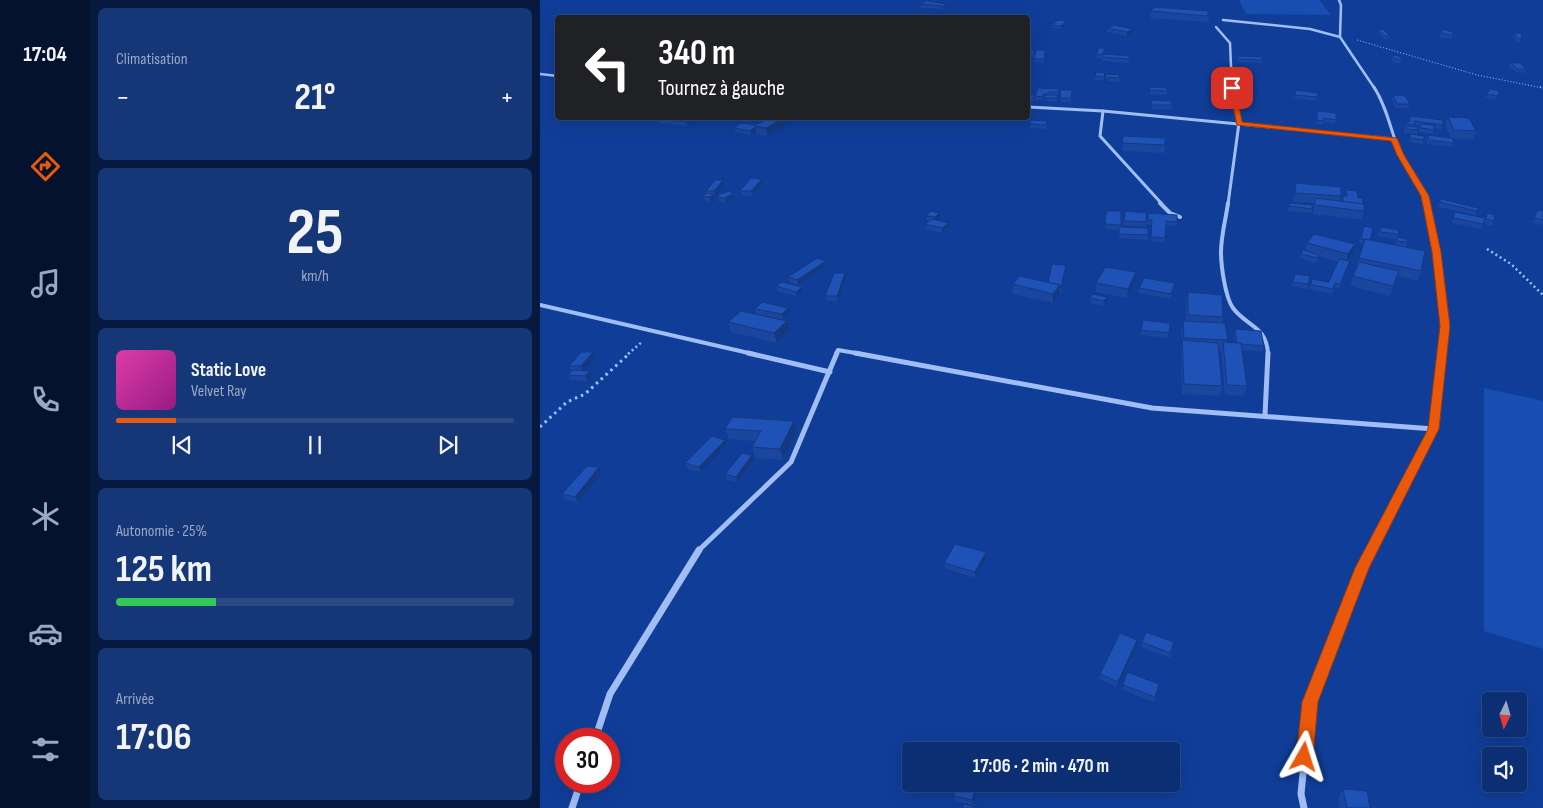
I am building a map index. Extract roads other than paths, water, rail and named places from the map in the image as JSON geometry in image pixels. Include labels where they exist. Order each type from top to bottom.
[{"type":"street","points":[[1304,808],[1300,794],[1310,702],[1362,568],[1434,429],[1445,326],[1437,252],[1425,196],[1401,155],[1394,139],[1383,101],[1340,37],[1341,5],[1339,0]]},
{"type":"street","points":[[1223,20],[1310,29],[1340,37]]},
{"type":"street","points":[[1216,27],[1230,43],[1229,61],[1239,123],[1220,252],[1227,294],[1233,308],[1255,326],[1268,343],[1269,366],[1265,415]]},
{"type":"street","points":[[540,74],[555,76]]},
{"type":"street","points":[[1030,107],[1103,111],[1394,139]]},
{"type":"street","points":[[1103,111],[1100,136],[1170,213],[1180,217]]},
{"type":"street","points":[[540,305],[830,372]]},
{"type":"street","points":[[599,728],[610,694],[696,553],[791,462],[838,350],[1152,408],[1434,429]]},
{"type":"street","points":[[572,808],[577,793]]}]
